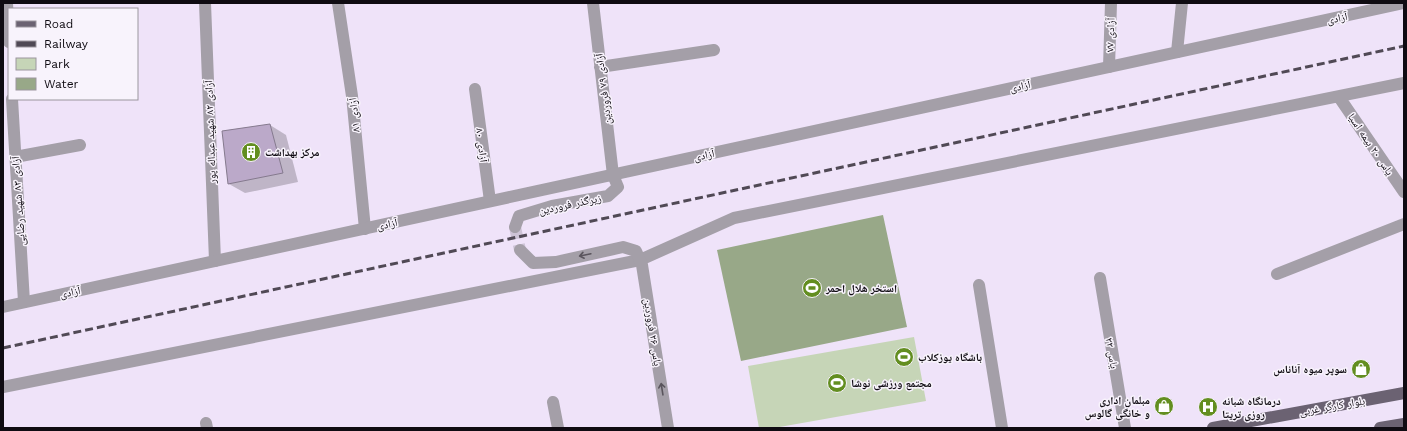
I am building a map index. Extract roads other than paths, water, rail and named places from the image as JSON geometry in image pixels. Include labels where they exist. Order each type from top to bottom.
[{"type":"main road","name":"بلوار کارگر غربی","points":[[1213,428],[1404,393]]},
{"type":"main road","points":[[1380,428],[1404,424]]},
{"type":"street","points":[[7,3],[8,22]]},
{"type":"street","name":"آزادی ۸۲ شهید عبداله پور","points":[[205,3],[215,261]]},
{"type":"street","name":"آزادی ۸۱","points":[[338,3],[352,96],[365,228]]},
{"type":"street","name":"آزادی ۷۹ فروردین","points":[[593,3],[613,175]]},
{"type":"street","name":"آزادی ۷۷","points":[[1109,67],[1110,3]]},
{"type":"street","points":[[1177,52],[1182,3]]},
{"type":"street","name":"آزادی","points":[[3,307],[1404,3]]},
{"type":"street","points":[[600,67],[714,50]]},
{"type":"street","points":[[3,387],[640,260],[734,218],[1404,83]]},
{"type":"street","name":"آزادی ۸۰","points":[[475,90],[490,201]]},
{"type":"street","name":"یاس ۲۰ بیمه اسیا","points":[[1339,97],[1404,192]]},
{"type":"street","name":"آزادی ۸۳ شهید رضایی","points":[[13,100],[24,302]]},
{"type":"street","points":[[15,157],[80,145]]},
{"type":"street","name":"زیرگذر فروردین","points":[[515,227],[519,216],[552,206],[608,196],[618,187],[613,175]]},
{"type":"street","points":[[1277,274],[1404,224]]},
{"type":"street","points":[[520,250],[533,262],[556,262],[623,247],[636,251],[640,260]]},
{"type":"street","name":"یاس ۲۶ فروردین","points":[[640,260],[668,428]]},
{"type":"street","name":"یاس ۲۲","points":[[1100,278],[1125,428]]},
{"type":"street","points":[[979,284],[1002,428]]},
{"type":"street","points":[[553,402],[558,428]]},
{"type":"water","name":"استخر هلال احمر","points":[[883,215],[907,327],[741,361],[717,250]]},
{"type":"tunnel","points":[[515,227],[520,250]]},
{"type":"railway","points":[[3,348],[1404,46]]},
{"type":"place","name":"مرکز بهداشت","points":[[251,152]]},
{"type":"place","name":"استخر هلال احمر","points":[[812,288]]},
{"type":"place","name":"باشگاه یوزکلاب","points":[[904,357]]},
{"type":"place","name":"سوپر میوه آناناس","points":[[1361,369]]},
{"type":"place","name":"مجتمع ورزشی نوشا","points":[[837,383]]},
{"type":"place","name":"مبلمان اداری و خانگی گالوس","points":[[1164,406]]},
{"type":"place","name":"درمانگاه شبانه روزی تریتا","points":[[1208,407]]}]
